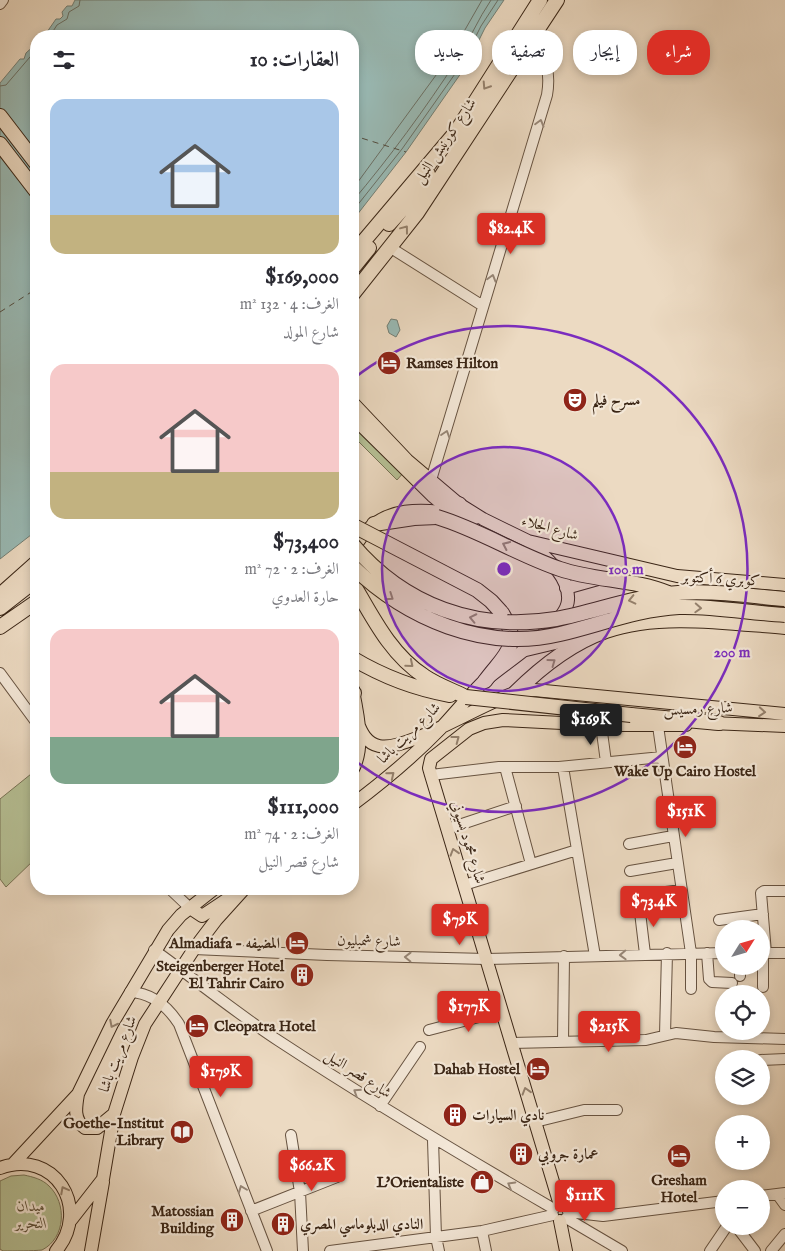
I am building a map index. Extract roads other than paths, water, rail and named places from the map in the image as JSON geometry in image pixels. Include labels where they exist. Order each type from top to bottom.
[{"type":"highway","name":"شارع كورنيش النيل","points":[[359,247],[437,156],[460,125],[540,0]]},
{"type":"highway","name":"شارع كورنيش النيل","points":[[537,30],[557,0]]},
{"type":"highway","name":"شارع كورنيش النيل","points":[[359,287],[417,213],[507,75]]},
{"type":"highway","points":[[0,116],[30,155]]},
{"type":"highway","points":[[0,144],[30,183]]},
{"type":"highway","points":[[359,261],[415,195],[437,156]]},
{"type":"highway","points":[[359,422],[407,471],[439,500],[459,504]]},
{"type":"highway","points":[[374,524],[414,518],[437,517],[474,530],[560,569],[587,576],[646,585],[669,594]]},
{"type":"highway","points":[[359,529],[477,590],[501,612],[511,630],[513,640],[511,648],[485,681]]},
{"type":"highway","name":"كوبري 6 أكتوبر","points":[[359,551],[390,580],[420,600],[445,610],[501,623],[526,623],[558,618],[636,599],[669,594],[698,592],[785,597]]},
{"type":"highway","points":[[0,595],[30,568]]},
{"type":"highway","name":"كوبري 6 أكتوبر","points":[[359,572],[389,598],[438,623],[460,631],[512,639],[559,634],[626,616],[679,607],[785,615]]},
{"type":"highway","points":[[0,608],[30,585]]},
{"type":"highway","points":[[359,594],[391,645],[406,662],[425,677],[466,697]]},
{"type":"highway","points":[[0,627],[30,606]]},
{"type":"highway","points":[[515,693],[531,677],[562,654],[607,630],[650,622],[785,626]]},
{"type":"highway","points":[[359,662],[383,674],[414,686],[466,697],[719,723]]},
{"type":"main road","name":"شارع الجلاء","points":[[359,409],[401,454],[459,504],[483,519],[528,541],[676,576],[785,585]]},
{"type":"main road","points":[[359,541],[374,524],[405,511],[434,510],[483,519]]},
{"type":"main road","points":[[528,541],[552,564],[566,588],[582,582],[611,579],[785,597]]},
{"type":"main road","points":[[582,582],[571,577],[568,572],[569,568],[578,559],[590,556]]},
{"type":"main road","name":"شارع مريت باشا","points":[[359,799],[400,767],[442,727],[485,681],[524,651],[563,614],[568,600],[566,588]]},
{"type":"main road","points":[[524,651],[607,630]]},
{"type":"main road","name":"شارع رمسيس","points":[[442,727],[515,693],[550,690],[785,714]]},
{"type":"main road","name":"شارع رمسيس","points":[[431,775],[431,759],[469,729],[484,723],[525,720],[602,725],[658,726],[719,723],[785,726]]},
{"type":"main road","points":[[359,724],[368,740],[377,746],[388,747],[442,727]]},
{"type":"main road","name":"شارع محمود بسيوني","points":[[431,775],[535,1122],[560,1213],[566,1251]]},
{"type":"main road","name":"شارع مريت باشا","points":[[5,1164],[78,1094],[112,1024],[154,950],[174,922],[206,895]]},
{"type":"main road","points":[[190,908],[202,916],[236,895]]},
{"type":"main road","name":"شارع مريت باشا","points":[[71,1220],[103,1179],[114,1114],[134,1050],[145,1024],[194,949],[239,895]]},
{"type":"main road","points":[[78,1094],[76,1111],[78,1121],[85,1128],[97,1128],[114,1114]]},
{"type":"main road","points":[[5,1164],[26,1164],[51,1174],[67,1194],[71,1220],[68,1232],[56,1251]]},
{"type":"main road","points":[[91,1251],[103,1179]]},
{"type":"street","points":[[0,4],[3,0]]},
{"type":"street","points":[[431,480],[548,95],[548,75]]},
{"type":"street","points":[[391,248],[483,306]]},
{"type":"street","points":[[0,673],[30,714]]},
{"type":"street","points":[[602,725],[606,762]]},
{"type":"street","points":[[658,726],[691,953],[691,989]]},
{"type":"street","points":[[431,775],[505,767],[563,767],[662,757]]},
{"type":"street","points":[[505,767],[531,864]]},
{"type":"street","points":[[563,767],[595,956]]},
{"type":"street","points":[[447,829],[516,806]]},
{"type":"street","points":[[628,844],[673,836]]},
{"type":"street","points":[[464,885],[577,850]]},
{"type":"street","points":[[630,872],[677,863]]},
{"type":"street","points":[[645,954],[641,900],[681,890]]},
{"type":"street","points":[[763,920],[762,892],[785,891]]},
{"type":"street","points":[[176,895],[190,908]]},
{"type":"street","points":[[719,920],[763,914]]},
{"type":"street","name":"شارع شمبليون","points":[[194,949],[327,956],[486,959],[715,953]]},
{"type":"street","name":"شارع قصر النيل","points":[[154,950],[278,1040],[380,1106],[433,1140],[622,1251]]},
{"type":"street","points":[[665,1035],[667,953]]},
{"type":"street","points":[[707,953],[710,980],[738,975]]},
{"type":"street","points":[[770,953],[785,953]]},
{"type":"street","points":[[563,1041],[564,956]]},
{"type":"street","points":[[130,992],[144,994],[159,1002],[172,1014],[188,1042],[266,1251]]},
{"type":"street","points":[[429,1030],[502,1010]]},
{"type":"street","points":[[511,1043],[646,1040],[676,1033],[714,1037],[785,1038]]},
{"type":"street","points":[[380,1106],[420,1047]]},
{"type":"street","points":[[770,1060],[785,1059]]},
{"type":"street","points":[[535,1122],[584,1110],[617,1110]]},
{"type":"street","points":[[291,1135],[300,1192],[303,1251]]},
{"type":"street","points":[[433,1140],[436,1237],[439,1251]]},
{"type":"street","points":[[251,1211],[337,1177]]},
{"type":"street","points":[[781,1194],[785,1205]]},
{"type":"street","points":[[330,1251],[482,1232],[560,1213],[603,1216],[715,1202]]},
{"type":"street","points":[[598,1236],[597,1225],[603,1216]]},
{"type":"street","points":[[482,1232],[486,1251]]},
{"type":"street","points":[[771,1251],[785,1234]]},
{"type":"street","points":[[710,1251],[721,1235]]},
{"type":"street","points":[[743,1235],[755,1251]]},
{"type":"water","points":[[75,0],[504,0],[482,34],[482,30],[415,30],[415,75],[460,75],[406,152],[359,212],[359,30],[48,30],[56,19],[60,19],[63,16],[62,12],[67,6],[72,6]]},
{"type":"water","points":[[30,49],[30,536],[0,559],[0,83],[20,59],[24,59]]},
{"type":"water","points":[[391,319],[397,320],[400,330],[396,337],[389,333],[387,326]]},
{"type":"place","name":"Ramses Hilton","points":[[389,363]]},
{"type":"place","name":"مسرح فيلم","points":[[575,400]]},
{"type":"place","name":"Wake Up Cairo Hostel","points":[[685,747]]},
{"type":"place","name":"Almadiafa - المضيفه","points":[[297,943]]},
{"type":"place","name":"Steigenberger Hotel El Tahrir Cairo","points":[[302,975]]},
{"type":"place","name":"Cleopatra Hotel","points":[[197,1026]]},
{"type":"place","name":"Dahab Hostel","points":[[538,1069]]},
{"type":"place","name":"نادي السيارات","points":[[455,1115]]},
{"type":"place","name":"Goethe-Institut Library","points":[[182,1132]]},
{"type":"place","name":"عمارة جروبي","points":[[521,1154]]},
{"type":"place","name":"Gresham Hotel","points":[[679,1156]]},
{"type":"place","name":"L'Orientaliste","points":[[482,1182]]},
{"type":"place","name":"Matossian Building","points":[[232,1220]]},
{"type":"place","name":"النادي الدبلوماسي المصري","points":[[283,1224]]},
{"type":"park label","name":"ميدان التحرير","points":[[31,1214]]}]
